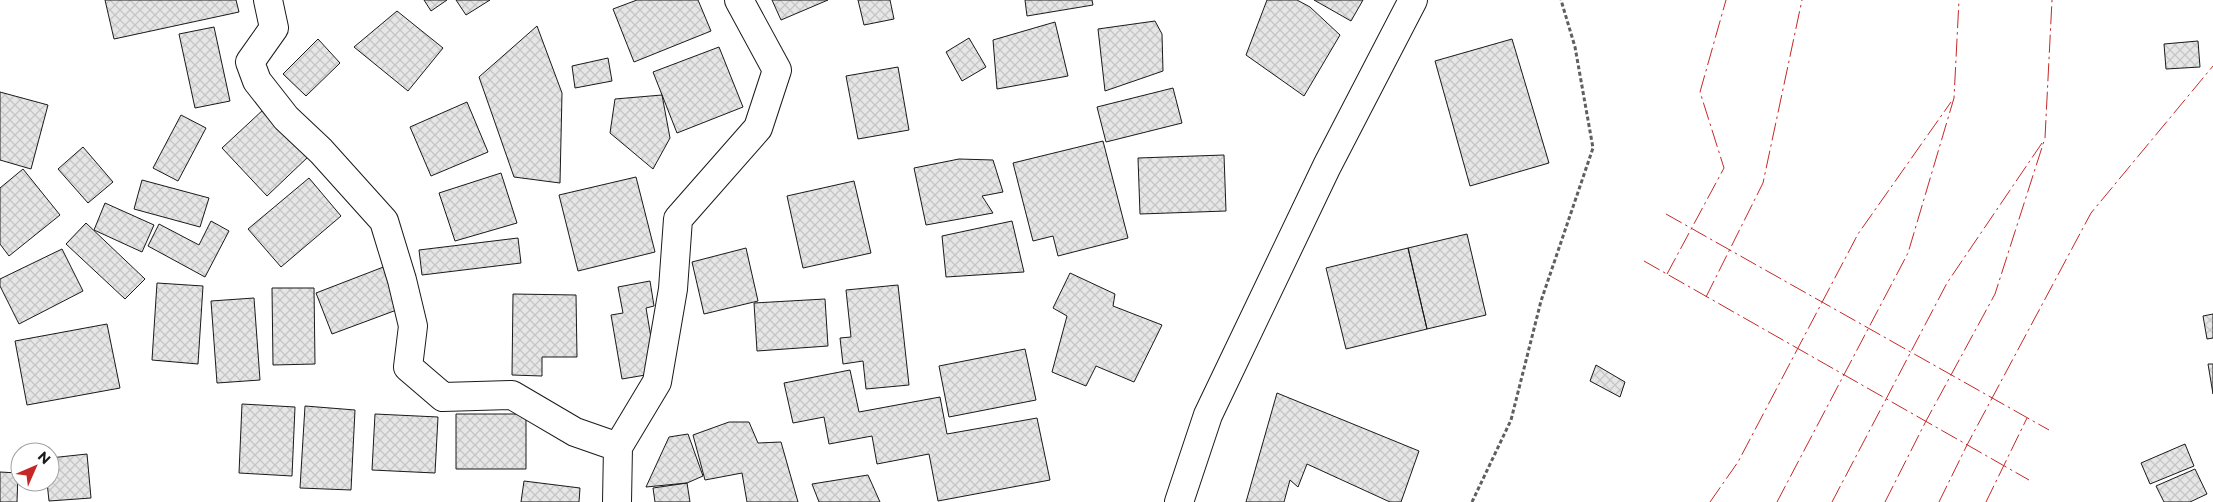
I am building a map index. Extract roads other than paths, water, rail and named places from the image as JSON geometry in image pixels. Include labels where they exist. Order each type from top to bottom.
[{"type":"street","points":[[268,0],[274,28],[250,62],[258,81],[286,118],[321,151],[384,221],[402,280],[413,326],[408,367],[443,397],[512,395],[575,432],[618,447]]},
{"type":"street","points":[[617,502],[618,447],[657,382],[673,289],[678,219],[758,128],[776,70],[739,0]]},
{"type":"street","points":[[1179,502],[1213,406],[1327,166],[1413,0]]}]
